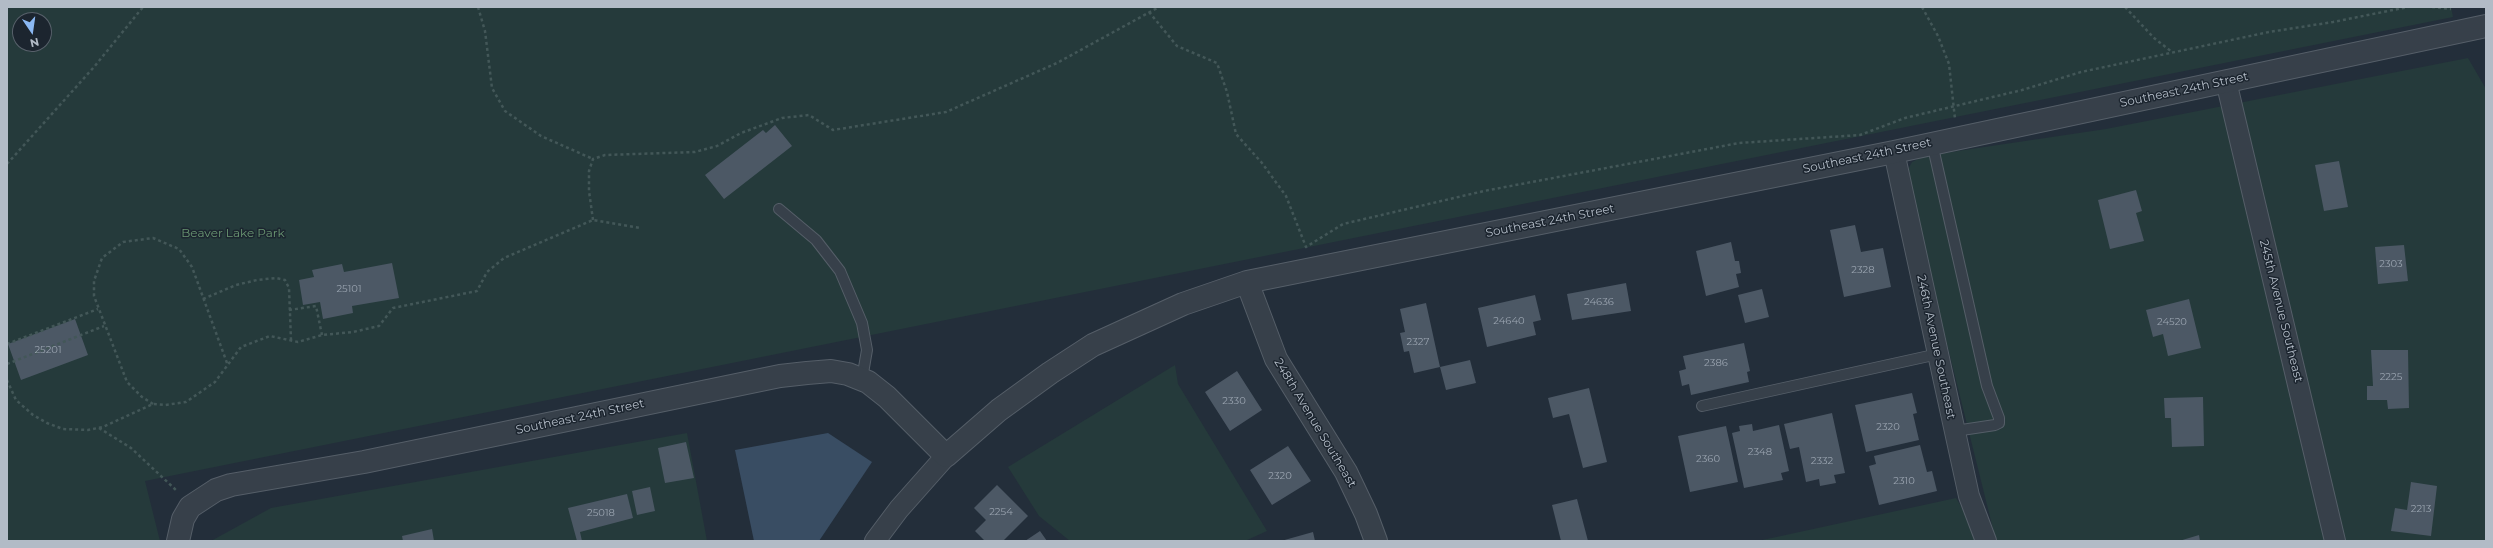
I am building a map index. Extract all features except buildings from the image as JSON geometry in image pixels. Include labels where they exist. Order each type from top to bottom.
[{"type":"street","points":[[2482,7],[2486,14]]},
{"type":"street","name":"Southeast 24th Street","points":[[190,506],[216,490],[231,486],[364,462],[780,376],[831,371],[868,382],[887,397],[946,456],[999,410],[1093,345],[1184,304],[1247,282],[1894,152],[2486,26]]},
{"type":"street","name":"245th Avenue Southeast","points":[[2226,81],[2332,519],[2335,541]]},
{"type":"street","name":"246th Avenue Southeast","points":[[1894,152],[1969,496],[1986,541]]},
{"type":"street","name":"248th Avenue Southeast","points":[[1247,282],[1276,359],[1336,455],[1354,488],[1376,541]]},
{"type":"street","points":[[875,541],[899,508],[946,456]]},
{"type":"street","points":[[178,541],[183,519],[190,506]]},
{"type":"lane","points":[[1932,143],[1987,386],[1999,418],[1999,423],[1995,425],[1955,431]]},
{"type":"lane","points":[[779,209],[816,240],[840,271],[862,324],[868,350],[862,380]]},
{"type":"lane","points":[[1702,406],[1938,354]]},
{"type":"path","points":[[7,164],[94,67],[143,7]]},
{"type":"path","points":[[478,7],[485,31],[492,88],[505,111],[541,136],[593,159],[604,155],[695,152],[782,118],[809,115],[833,130],[946,112],[1057,63],[1159,7]]},
{"type":"path","points":[[1922,7],[1938,36],[1949,64],[1957,138]]},
{"type":"path","points":[[2125,7],[2154,38],[2172,52]]},
{"type":"path","points":[[1150,12],[1177,46],[1217,63],[1227,92],[1236,134],[1262,163],[1286,196],[1306,246],[1343,224],[1484,191],[1739,143],[1860,135],[1905,118],[1953,108],[2081,72],[2172,52],[2408,7]]},
{"type":"path","points":[[2432,7],[2451,9]]},
{"type":"path","points":[[593,159],[589,171],[589,191],[593,220]]},
{"type":"path","points":[[227,364],[192,267],[179,249],[153,238],[138,238],[123,242],[102,258],[94,281],[98,309],[127,382],[142,398],[153,404],[165,405],[186,402],[215,382],[241,346],[270,336],[298,342],[322,335],[379,326],[393,308],[477,291],[487,272],[504,258],[593,220],[641,228]]},
{"type":"path","points":[[203,299],[236,285],[276,278],[285,280],[289,288],[291,340]]},
{"type":"path","points":[[290,310],[316,306],[322,335]]},
{"type":"path","points":[[7,344],[98,309]]},
{"type":"path","points":[[7,364],[104,326]]},
{"type":"path","points":[[7,380],[16,400],[33,415],[47,423],[63,429],[88,430],[98,428],[153,404]]},
{"type":"path","points":[[98,428],[131,448],[175,488],[190,506]]},
{"type":"green space","name":"Beaver Lake Park","points":[[7,7],[2451,7],[2453,17],[145,481],[160,541],[7,541]]},
{"type":"green space","points":[[2468,58],[2486,89],[2486,541],[1996,541],[1905,175],[1912,162],[1924,156],[2106,129]]},
{"type":"green space","points":[[1175,365],[1178,384],[1267,531],[1245,541],[1070,541],[1039,516],[1008,467]]},
{"type":"green space","points":[[687,433],[707,541],[211,541],[271,508]]},
{"type":"green space","points":[[1956,498],[1976,531],[1978,541],[1758,541]]},
{"type":"water","points":[[828,433],[872,462],[819,541],[754,541],[735,450]]}]
